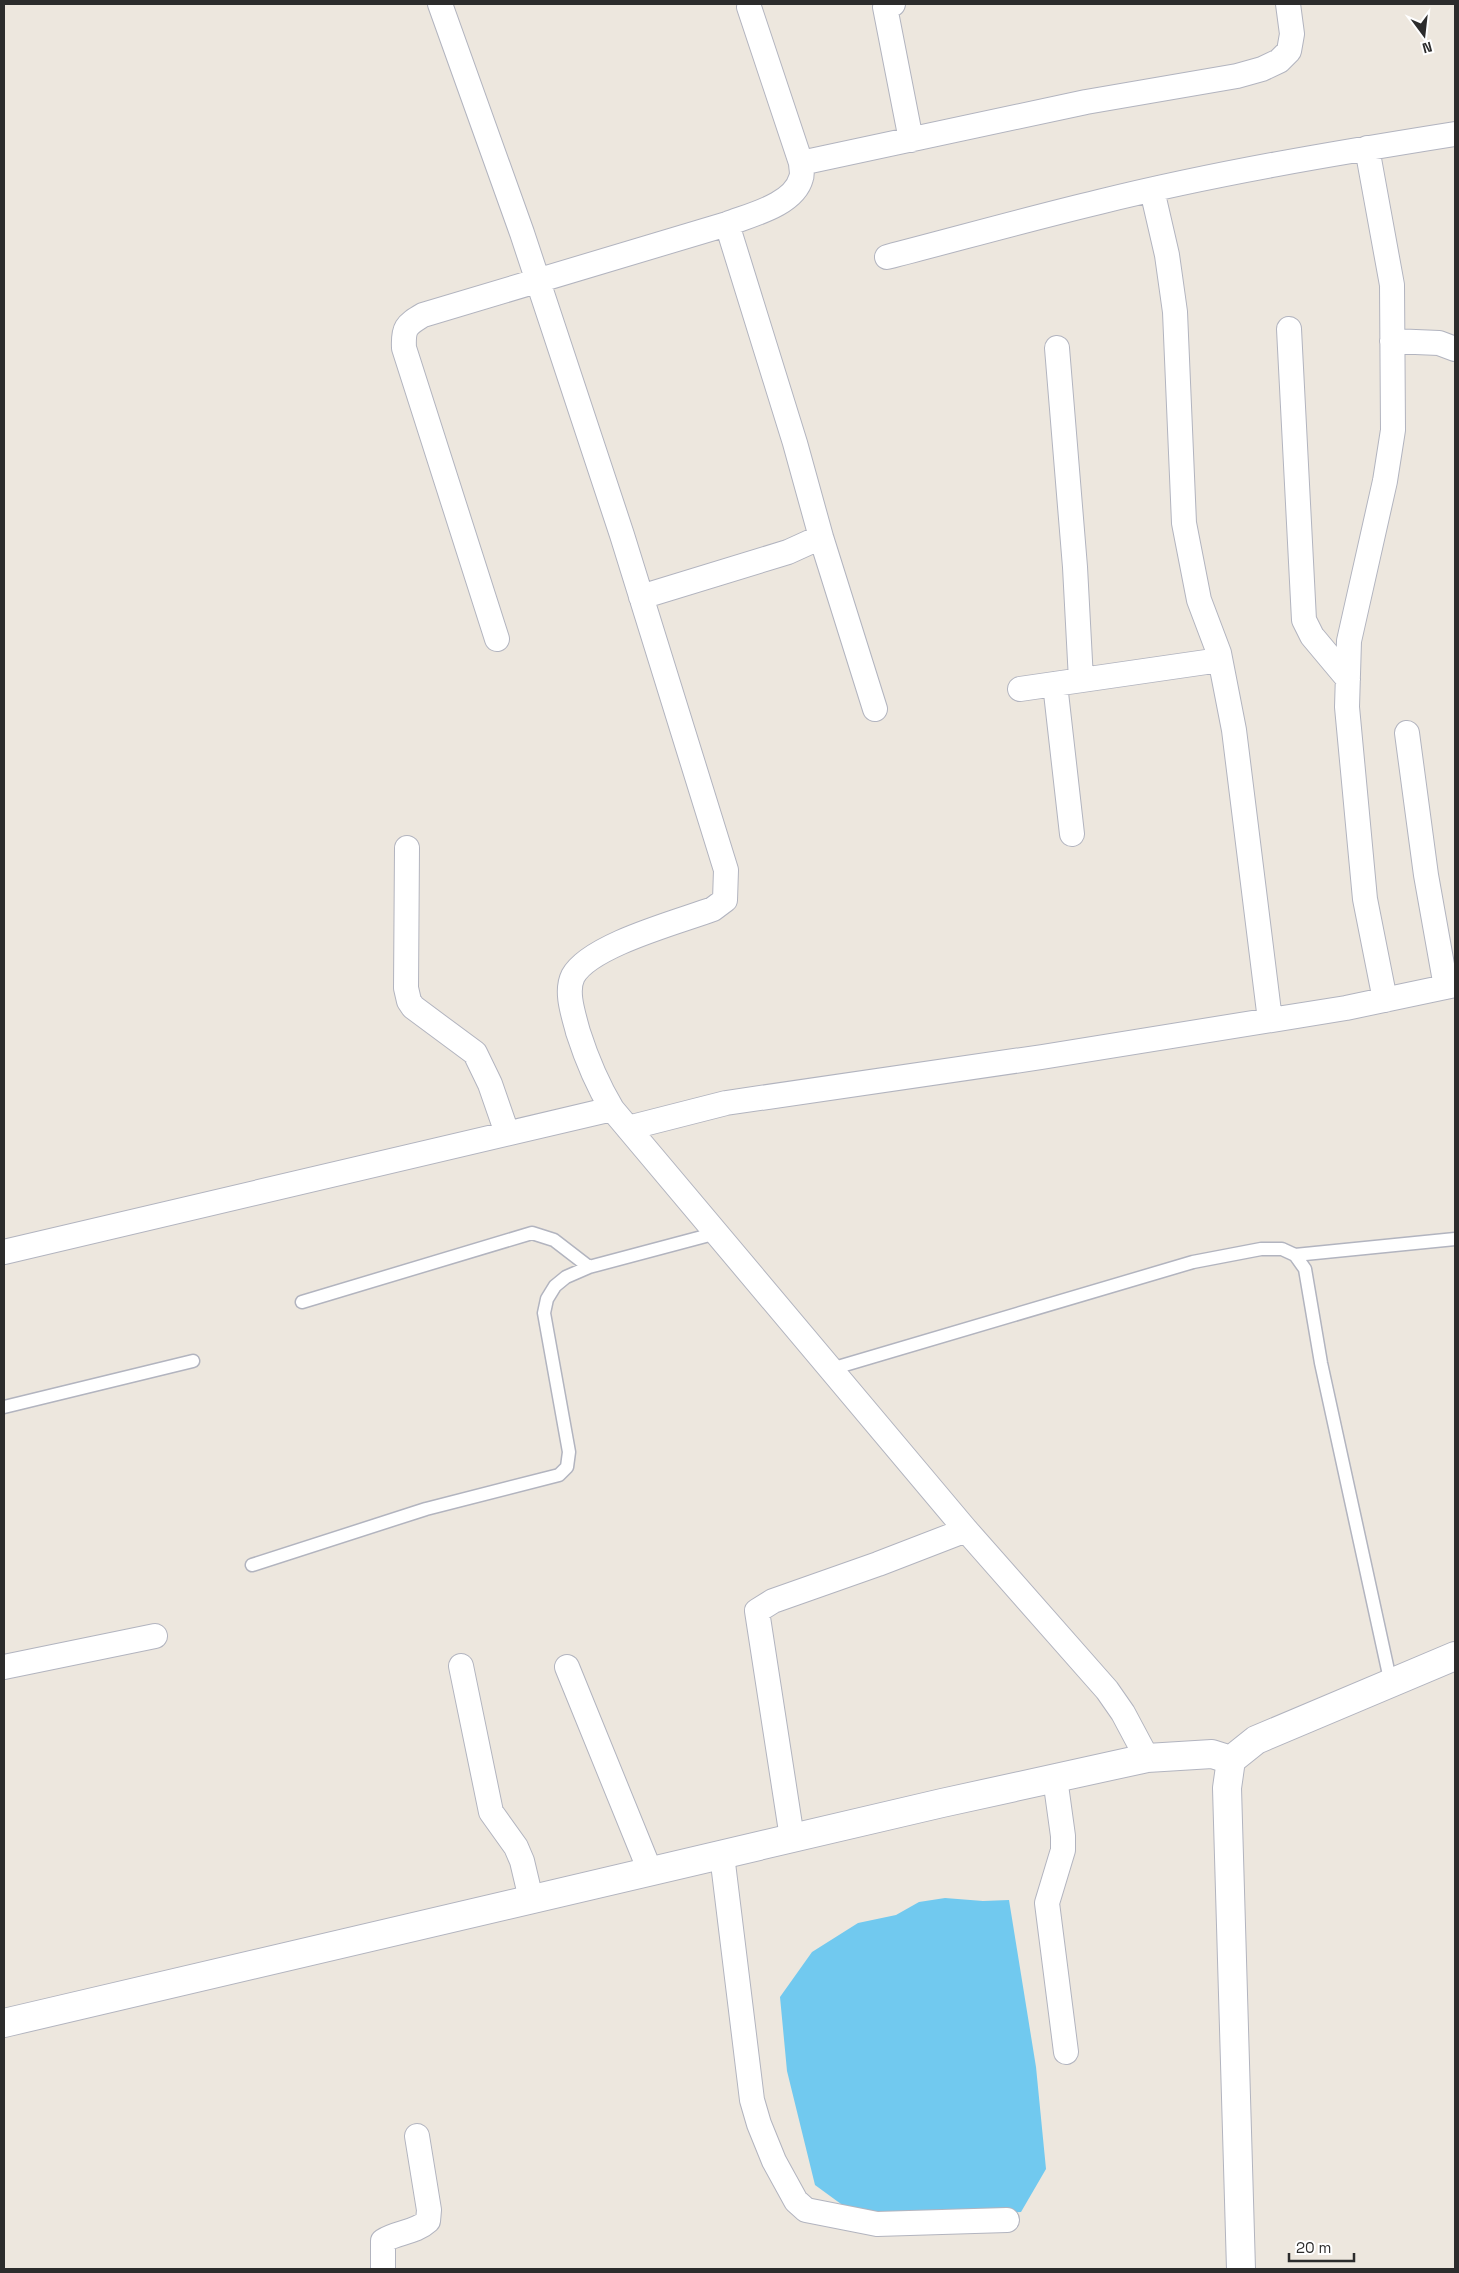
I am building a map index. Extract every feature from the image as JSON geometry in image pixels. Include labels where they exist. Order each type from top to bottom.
[{"type":"street","points":[[440,4],[538,279],[641,597],[726,870],[727,889],[725,900],[713,909],[614,945],[594,955],[572,977],[570,999],[585,1055],[598,1087],[612,1109],[966,1530],[1107,1690],[1147,1758]]},
{"type":"street","points":[[893,4],[885,7],[911,140]]},
{"type":"street","points":[[801,163],[1086,102],[1237,76],[1262,69],[1280,61],[1289,51],[1292,34],[1288,4]]},
{"type":"street","points":[[497,639],[404,348],[403,334],[409,323],[423,315],[538,279],[727,224],[773,207],[789,197],[801,179],[801,163],[749,7]]},
{"type":"street","points":[[887,257],[1152,190],[1367,148],[1455,134]]},
{"type":"street","points":[[1367,148],[1392,286],[1393,430],[1384,481],[1349,641],[1348,707],[1365,899],[1385,1000]]},
{"type":"street","points":[[1152,190],[1167,255],[1175,312],[1184,523],[1199,600],[1220,660],[1236,748],[1270,1020]]},
{"type":"street","points":[[727,224],[875,709]]},
{"type":"street","points":[[1289,329],[1304,620],[1312,636],[1348,679]]},
{"type":"street","points":[[1392,341],[1438,343],[1455,349]]},
{"type":"street","points":[[1057,348],[1075,567],[1081,680]]},
{"type":"street","points":[[641,597],[788,552],[822,537]]},
{"type":"street","points":[[1020,689],[1220,660]]},
{"type":"street","points":[[1055,684],[1072,834]]},
{"type":"street","points":[[628,1128],[726,1103],[1042,1057],[1385,1000],[1450,986],[1426,875],[1407,733]]},
{"type":"street","points":[[407,848],[406,988],[409,1001],[419,1011],[475,1053],[490,1084],[507,1133]]},
{"type":"street","points":[[4,1252],[612,1109]]},
{"type":"street","points":[[792,1838],[757,1611],[773,1601],[878,1564],[966,1530]]},
{"type":"street","points":[[4,1667],[155,1636]]},
{"type":"street","points":[[1241,2269],[1227,1788],[1231,1760],[1256,1740],[1455,1656]]},
{"type":"street","points":[[461,1666],[491,1812],[516,1847],[522,1861],[531,1899]]},
{"type":"street","points":[[566,1668],[650,1871]]},
{"type":"street","points":[[4,2023],[792,1838],[1147,1758],[1212,1754],[1231,1760]]},
{"type":"street","points":[[1055,1778],[1064,1836],[1063,1850],[1047,1903],[1066,2052]]},
{"type":"street","points":[[722,1855],[752,2100],[771,2154],[796,2201],[806,2210],[876,2224],[1006,2220]]},
{"type":"street","points":[[383,2269],[382,2241],[390,2236],[420,2228],[428,2221],[429,2210],[417,2136]]},
{"type":"lane","points":[[302,1302],[532,1233],[554,1240],[589,1267]]},
{"type":"lane","points":[[252,1565],[426,1509],[559,1475],[567,1467],[569,1452],[544,1313],[547,1298],[555,1286],[566,1277],[589,1267],[717,1233]]},
{"type":"lane","points":[[831,1369],[1193,1262],[1261,1249],[1282,1249],[1295,1255],[1455,1239]]},
{"type":"lane","points":[[1295,1255],[1304,1269],[1321,1363],[1391,1684]]},
{"type":"lane","points":[[4,1407],[193,1361]]},
{"type":"water","points":[[945,1898],[983,1901],[1009,1900],[1036,2067],[1046,2169],[1021,2212],[938,2218],[852,2212],[815,2185],[787,2071],[780,1997],[812,1952],[858,1923],[896,1915],[919,1902]]}]
